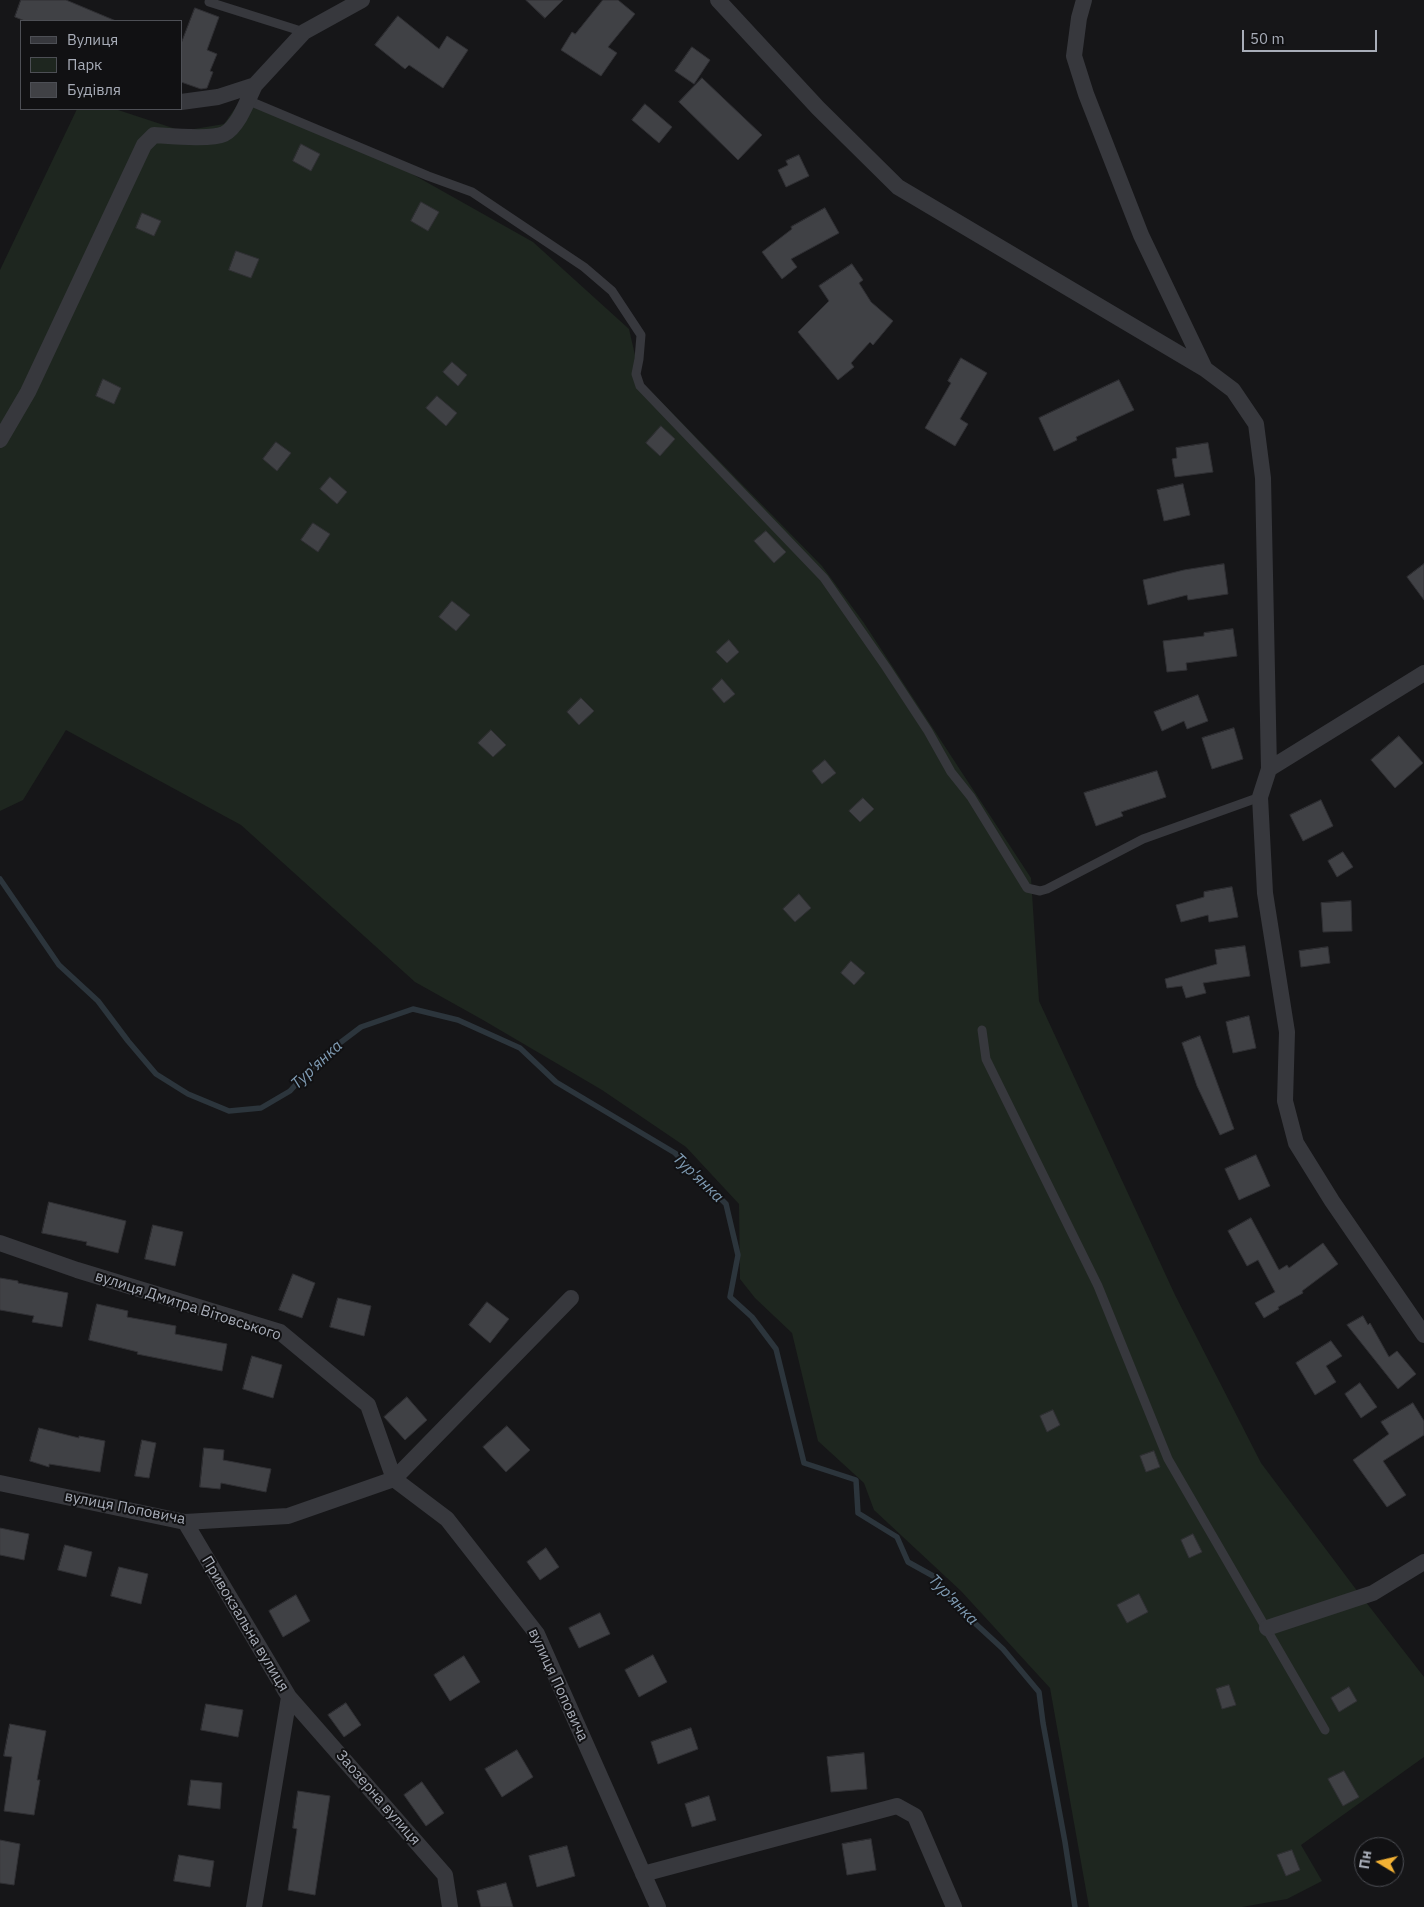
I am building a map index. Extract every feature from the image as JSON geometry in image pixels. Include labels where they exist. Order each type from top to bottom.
[{"type":"street","points":[[0,440],[28,392],[144,145],[154,136],[207,137],[224,134],[238,120],[255,85],[304,32],[362,0]]},
{"type":"street","points":[[718,0],[818,108],[898,187],[1205,368],[1234,390],[1256,424],[1263,478],[1269,769],[1260,798],[1266,892],[1287,1032],[1285,1101],[1296,1143],[1332,1201],[1424,1335]]},
{"type":"street","points":[[1084,0],[1079,18],[1074,56],[1086,94],[1141,235],[1205,368]]},
{"type":"street","points":[[182,102],[218,97],[255,85]]},
{"type":"street","points":[[1269,769],[1424,673]]},
{"type":"street","name":"вулиця Дмитра Вітовського","points":[[0,1243],[77,1270],[280,1332],[368,1405],[394,1479]]},
{"type":"street","name":"вулиця Поповича","points":[[0,1483],[185,1522],[288,1516],[394,1479],[571,1298]]},
{"type":"street","name":"вулиця Поповича","points":[[394,1479],[447,1519],[537,1634],[658,1907]]},
{"type":"street","name":"Привокзальна вулиця","points":[[185,1522],[289,1697],[254,1907]]},
{"type":"street","points":[[1267,1628],[1373,1593],[1424,1562]]},
{"type":"street","name":"Заозерна вулиця","points":[[289,1697],[445,1875],[450,1907]]},
{"type":"street","points":[[643,1874],[897,1806],[915,1816],[954,1907]]},
{"type":"lane","points":[[209,2],[304,32]]},
{"type":"lane","points":[[248,100],[428,176],[472,192],[584,267],[612,291],[641,335],[636,374],[640,386],[824,578],[928,731],[951,772],[971,797],[1027,888],[1040,891],[1047,889],[1143,839],[1260,798]]},
{"type":"lane","points":[[982,1030],[986,1059],[1098,1286],[1168,1459],[1326,1730]]},
{"type":"green space","points":[[245,94],[373,152],[533,242],[629,329],[641,381],[822,566],[864,623],[1031,878],[1039,1001],[1175,1295],[1261,1463],[1424,1677],[1424,1757],[1301,1845],[1322,1881],[1287,1899],[1242,1907],[1089,1907],[1050,1688],[961,1591],[874,1510],[864,1483],[818,1441],[792,1333],[755,1298],[740,1279],[739,1204],[686,1147],[602,1090],[415,982],[241,825],[66,730],[23,800],[0,811],[0,270],[77,110],[118,110],[182,131],[224,124]]},
{"type":"building","points":[[21,0],[66,0],[114,20],[22,20],[15,17]]},
{"type":"building","points":[[526,0],[563,0],[545,18]]},
{"type":"building","points":[[603,0],[618,0],[635,14],[608,47],[617,53],[601,76],[561,50],[572,32],[575,34]]},
{"type":"building","points":[[195,8],[219,17],[207,50],[217,54],[210,71],[213,72],[207,88],[201,89],[182,82],[182,41]]},
{"type":"building","points":[[398,16],[439,49],[447,36],[468,50],[443,88],[409,65],[405,69],[375,45]]},
{"type":"building","points":[[692,47],[710,60],[694,84],[675,71]]},
{"type":"building","points":[[702,78],[762,135],[738,160],[679,102]]},
{"type":"building","points":[[645,104],[672,127],[659,143],[632,120]]},
{"type":"building","points":[[301,144],[320,154],[311,171],[293,161]]},
{"type":"building","points":[[799,155],[809,176],[786,187],[778,170],[788,165],[786,161]]},
{"type":"building","points":[[421,202],[439,212],[428,231],[411,221]]},
{"type":"building","points":[[825,208],[839,233],[791,259],[797,267],[782,279],[762,252],[792,229],[791,227]]},
{"type":"building","points":[[142,213],[161,221],[154,236],[136,228]]},
{"type":"building","points":[[236,251],[259,259],[251,278],[229,270]]},
{"type":"building","points":[[852,264],[863,280],[859,283],[871,302],[893,321],[873,345],[870,342],[851,363],[854,367],[838,380],[798,332],[829,301],[819,286]]},
{"type":"building","points":[[961,358],[987,373],[960,419],[968,424],[955,446],[925,428],[951,383],[948,381]]},
{"type":"building","points":[[452,362],[467,375],[458,386],[443,372]]},
{"type":"building","points":[[103,379],[121,388],[114,404],[96,396]]},
{"type":"building","points":[[1119,380],[1134,410],[1076,437],[1077,440],[1054,451],[1039,418]]},
{"type":"building","points":[[437,396],[457,413],[446,426],[426,408]]},
{"type":"building","points":[[661,426],[675,439],[660,456],[646,443]]},
{"type":"building","points":[[276,442],[291,453],[277,471],[263,459]]},
{"type":"building","points":[[1208,443],[1213,472],[1175,477],[1172,459],[1177,458],[1176,448]]},
{"type":"building","points":[[330,477],[347,492],[337,504],[320,489]]},
{"type":"building","points":[[1183,484],[1190,515],[1164,521],[1157,490]]},
{"type":"building","points":[[313,523],[330,534],[318,552],[301,540]]},
{"type":"building","points":[[766,531],[786,552],[774,563],[754,541]]},
{"type":"building","points":[[1224,564],[1228,594],[1188,600],[1187,595],[1148,605],[1143,580],[1184,570]]},
{"type":"building","points":[[1424,564],[1424,600],[1407,577]]},
{"type":"building","points":[[452,601],[470,615],[456,631],[439,617]]},
{"type":"building","points":[[1233,629],[1237,656],[1186,663],[1187,670],[1167,672],[1163,641],[1204,636],[1204,633]]},
{"type":"building","points":[[729,640],[739,652],[727,663],[716,652]]},
{"type":"building","points":[[722,679],[735,694],[724,703],[712,689]]},
{"type":"building","points":[[1198,695],[1208,721],[1187,729],[1184,721],[1162,731],[1154,712]]},
{"type":"building","points":[[581,698],[594,711],[579,725],[567,712]]},
{"type":"building","points":[[1234,728],[1243,759],[1212,769],[1202,738]]},
{"type":"building","points":[[491,730],[506,745],[493,757],[478,743]]},
{"type":"building","points":[[1399,736],[1423,763],[1395,788],[1371,760]]},
{"type":"building","points":[[825,760],[836,773],[822,784],[812,771]]},
{"type":"building","points":[[1157,771],[1166,797],[1121,812],[1123,816],[1096,826],[1084,793]]},
{"type":"building","points":[[863,798],[874,809],[860,822],[849,811]]},
{"type":"building","points":[[1321,800],[1333,826],[1303,841],[1290,815]]},
{"type":"building","points":[[1343,852],[1353,867],[1337,877],[1328,861]]},
{"type":"building","points":[[1232,887],[1238,917],[1209,922],[1208,915],[1181,922],[1176,905],[1204,897],[1204,892]]},
{"type":"building","points":[[799,894],[811,908],[795,922],[783,909]]},
{"type":"building","points":[[1351,901],[1352,931],[1323,932],[1321,903]]},
{"type":"building","points":[[1245,946],[1250,976],[1203,983],[1206,993],[1186,998],[1182,986],[1167,988],[1165,979],[1217,964],[1215,950]]},
{"type":"building","points":[[1328,947],[1330,963],[1301,967],[1299,951]]},
{"type":"building","points":[[851,961],[865,973],[854,985],[841,973]]},
{"type":"building","points":[[1249,1016],[1256,1048],[1233,1053],[1226,1022]]},
{"type":"building","points":[[1200,1036],[1234,1129],[1220,1135],[1197,1086],[1182,1043]]},
{"type":"building","points":[[1256,1155],[1270,1186],[1239,1200],[1225,1169]]},
{"type":"building","points":[[49,1202],[126,1221],[118,1253],[86,1245],[87,1242],[42,1233]]},
{"type":"building","points":[[1251,1218],[1279,1270],[1287,1265],[1289,1268],[1323,1243],[1338,1264],[1302,1291],[1303,1293],[1278,1307],[1279,1309],[1264,1318],[1255,1303],[1275,1292],[1258,1260],[1247,1266],[1228,1231]]},
{"type":"building","points":[[153,1225],[183,1232],[175,1266],[145,1259]]},
{"type":"building","points":[[293,1274],[315,1283],[302,1318],[279,1310]]},
{"type":"building","points":[[0,1278],[68,1293],[62,1327],[32,1322],[34,1316],[0,1310]]},
{"type":"building","points":[[338,1298],[371,1306],[364,1336],[330,1327]]},
{"type":"building","points":[[487,1302],[509,1319],[490,1343],[469,1325]]},
{"type":"building","points":[[97,1304],[128,1311],[127,1317],[176,1326],[175,1334],[227,1344],[222,1371],[137,1354],[138,1352],[89,1340]]},
{"type":"building","points":[[1363,1316],[1368,1325],[1370,1323],[1389,1357],[1397,1351],[1416,1374],[1398,1389],[1347,1325]]},
{"type":"building","points":[[1331,1341],[1342,1356],[1326,1366],[1336,1382],[1315,1395],[1296,1363]]},
{"type":"building","points":[[252,1356],[282,1365],[273,1398],[243,1389]]},
{"type":"building","points":[[1360,1383],[1377,1407],[1361,1418],[1345,1394]]},
{"type":"building","points":[[407,1397],[427,1420],[405,1440],[384,1417]]},
{"type":"building","points":[[1413,1403],[1424,1421],[1424,1435],[1383,1461],[1406,1495],[1387,1507],[1353,1460],[1389,1434],[1381,1422]]},
{"type":"building","points":[[1053,1410],[1060,1425],[1047,1432],[1040,1416]]},
{"type":"building","points":[[507,1426],[530,1450],[506,1472],[483,1447]]},
{"type":"building","points":[[39,1428],[79,1438],[79,1436],[105,1441],[100,1472],[49,1464],[49,1467],[30,1461]]},
{"type":"building","points":[[142,1440],[156,1443],[149,1478],[135,1476]]},
{"type":"building","points":[[204,1448],[224,1450],[223,1460],[271,1469],[266,1492],[221,1483],[220,1489],[200,1487]]},
{"type":"building","points":[[1154,1451],[1160,1467],[1146,1472],[1140,1456]]},
{"type":"building","points":[[0,1528],[29,1534],[24,1560],[0,1555]]},
{"type":"building","points":[[1193,1534],[1202,1552],[1189,1558],[1181,1540]]},
{"type":"building","points":[[65,1545],[92,1552],[86,1577],[58,1570]]},
{"type":"building","points":[[546,1548],[559,1567],[540,1580],[527,1562]]},
{"type":"building","points":[[119,1567],[148,1574],[141,1604],[111,1596]]},
{"type":"building","points":[[1139,1594],[1148,1612],[1127,1623],[1117,1605]]},
{"type":"building","points":[[296,1595],[310,1621],[283,1637],[269,1611]]},
{"type":"building","points":[[600,1613],[610,1634],[579,1648],[569,1628]]},
{"type":"building","points":[[653,1655],[667,1682],[639,1697],[625,1670]]},
{"type":"building","points":[[464,1656],[480,1682],[450,1701],[434,1675]]},
{"type":"building","points":[[1229,1685],[1236,1705],[1222,1709],[1216,1689]]},
{"type":"building","points":[[1349,1687],[1357,1701],[1339,1712],[1331,1698]]},
{"type":"building","points":[[346,1703],[361,1725],[344,1737],[328,1715]]},
{"type":"building","points":[[206,1704],[243,1710],[238,1737],[201,1730]]},
{"type":"building","points":[[10,1724],[46,1731],[37,1780],[40,1780],[34,1815],[4,1811],[12,1757],[4,1756]]},
{"type":"building","points":[[691,1728],[698,1749],[658,1764],[651,1742]]},
{"type":"building","points":[[517,1750],[533,1777],[502,1797],[485,1769]]},
{"type":"building","points":[[864,1753],[867,1789],[831,1792],[827,1757]]},
{"type":"building","points":[[1344,1771],[1359,1797],[1343,1806],[1328,1779]]},
{"type":"building","points":[[191,1780],[222,1783],[220,1809],[188,1805]]},
{"type":"building","points":[[422,1782],[444,1813],[426,1826],[404,1795]]},
{"type":"building","points":[[298,1791],[330,1796],[315,1895],[288,1890],[297,1829],[293,1828]]},
{"type":"building","points":[[709,1796],[716,1820],[692,1827],[685,1804]]},
{"type":"building","points":[[871,1839],[876,1870],[847,1875],[842,1844]]},
{"type":"building","points":[[0,1840],[20,1844],[14,1885],[0,1883]]},
{"type":"building","points":[[567,1846],[575,1876],[537,1887],[529,1856]]},
{"type":"building","points":[[1292,1850],[1300,1870],[1286,1876],[1277,1855]]},
{"type":"building","points":[[179,1855],[214,1861],[210,1887],[174,1881]]},
{"type":"building","points":[[506,1883],[513,1907],[481,1907],[477,1891]]},
{"type":"waterway","name":"Тур'янка","points":[[0,879],[59,965],[98,1001],[156,1074],[188,1094],[229,1111],[261,1108],[290,1091],[320,1058],[361,1027],[413,1009],[458,1020],[520,1048],[556,1082],[675,1153],[726,1204],[738,1255],[730,1297],[752,1317],[776,1349],[804,1463],[856,1480],[858,1513],[897,1537],[908,1562],[935,1577],[954,1604],[1003,1649],[1039,1692],[1075,1907]]}]
